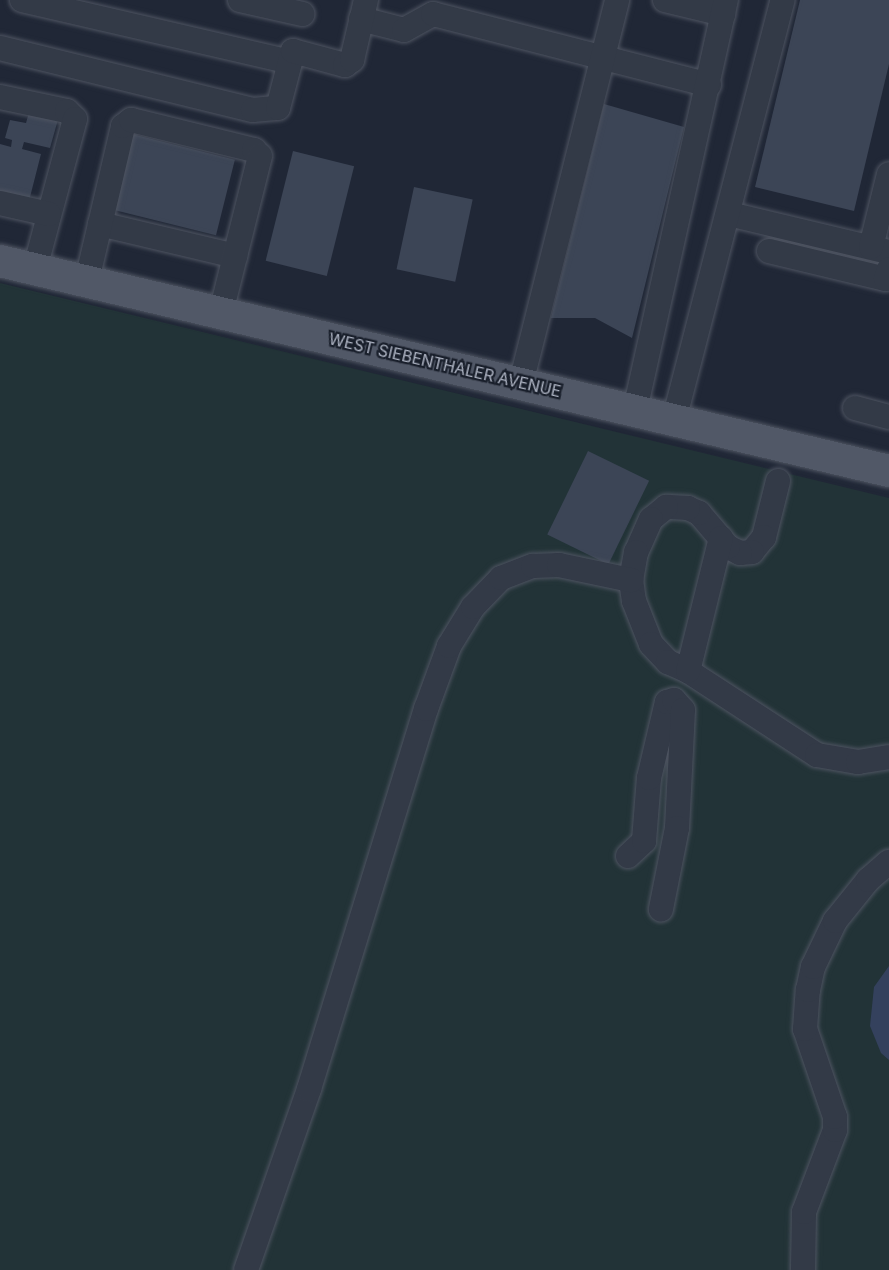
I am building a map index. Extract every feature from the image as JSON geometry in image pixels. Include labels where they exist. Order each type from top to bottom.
[{"type":"main road","name":"WEST SIEBENTHALER AVENUE","points":[[0,261],[889,471]]},
{"type":"lane","points":[[22,0],[345,65],[352,60],[364,10],[404,30],[435,7],[602,58],[709,85]]},
{"type":"lane","points":[[520,383],[617,0]]},
{"type":"lane","points":[[635,410],[709,85],[724,7],[665,0]]},
{"type":"lane","points":[[674,420],[783,0]]},
{"type":"lane","points":[[0,48],[253,110],[278,108],[304,7],[254,2]]},
{"type":"lane","points":[[0,97],[67,111],[75,119],[35,268]]},
{"type":"lane","points":[[87,280],[123,126],[132,120],[254,150],[260,156],[221,312]]},
{"type":"lane","points":[[729,214],[880,250],[889,174]]},
{"type":"lane","points":[[0,203],[49,214]]},
{"type":"lane","points":[[100,224],[235,256]]},
{"type":"lane","points":[[769,251],[886,279],[889,269]]},
{"type":"lane","points":[[855,408],[889,417]]},
{"type":"lane","points":[[778,481],[761,546],[740,553],[721,538],[699,513],[677,506],[666,507],[651,519],[644,532],[631,580],[634,601],[658,656],[688,671],[817,755],[858,762],[889,757]]},
{"type":"lane","points":[[688,671],[721,538]]},
{"type":"lane","points":[[246,1270],[309,1089],[426,709],[449,646],[473,607],[501,578],[533,566],[559,565],[631,580]]},
{"type":"lane","points":[[628,856],[644,841],[650,778],[668,702],[674,700],[683,710],[677,828],[670,880],[661,909]]},
{"type":"lane","points":[[803,1270],[804,1212],[835,1130],[836,1117],[805,1029],[808,990],[813,967],[835,921],[868,879],[889,862]]},
{"type":"shaded area","points":[[0,283],[889,498],[889,1270],[0,1270]]},
{"type":"water","points":[[889,966],[889,1060],[881,1053],[870,1026],[874,987]]},
{"type":"building","points":[[800,0],[889,0],[889,64],[854,211],[755,187]]},
{"type":"building","points":[[604,104],[684,127],[632,338],[595,318],[551,318]]},
{"type":"building","points":[[30,109],[59,116],[50,148],[24,142],[22,149],[41,154],[29,201],[0,193],[0,144],[11,147],[12,140],[5,138],[10,120],[26,123]]},
{"type":"building","points":[[132,134],[235,160],[216,235],[113,210]]},
{"type":"building","points":[[293,151],[354,166],[327,276],[266,261]]},
{"type":"building","points":[[414,187],[473,199],[455,282],[397,269]]},
{"type":"building","points":[[588,451],[649,481],[608,564],[547,535]]}]
